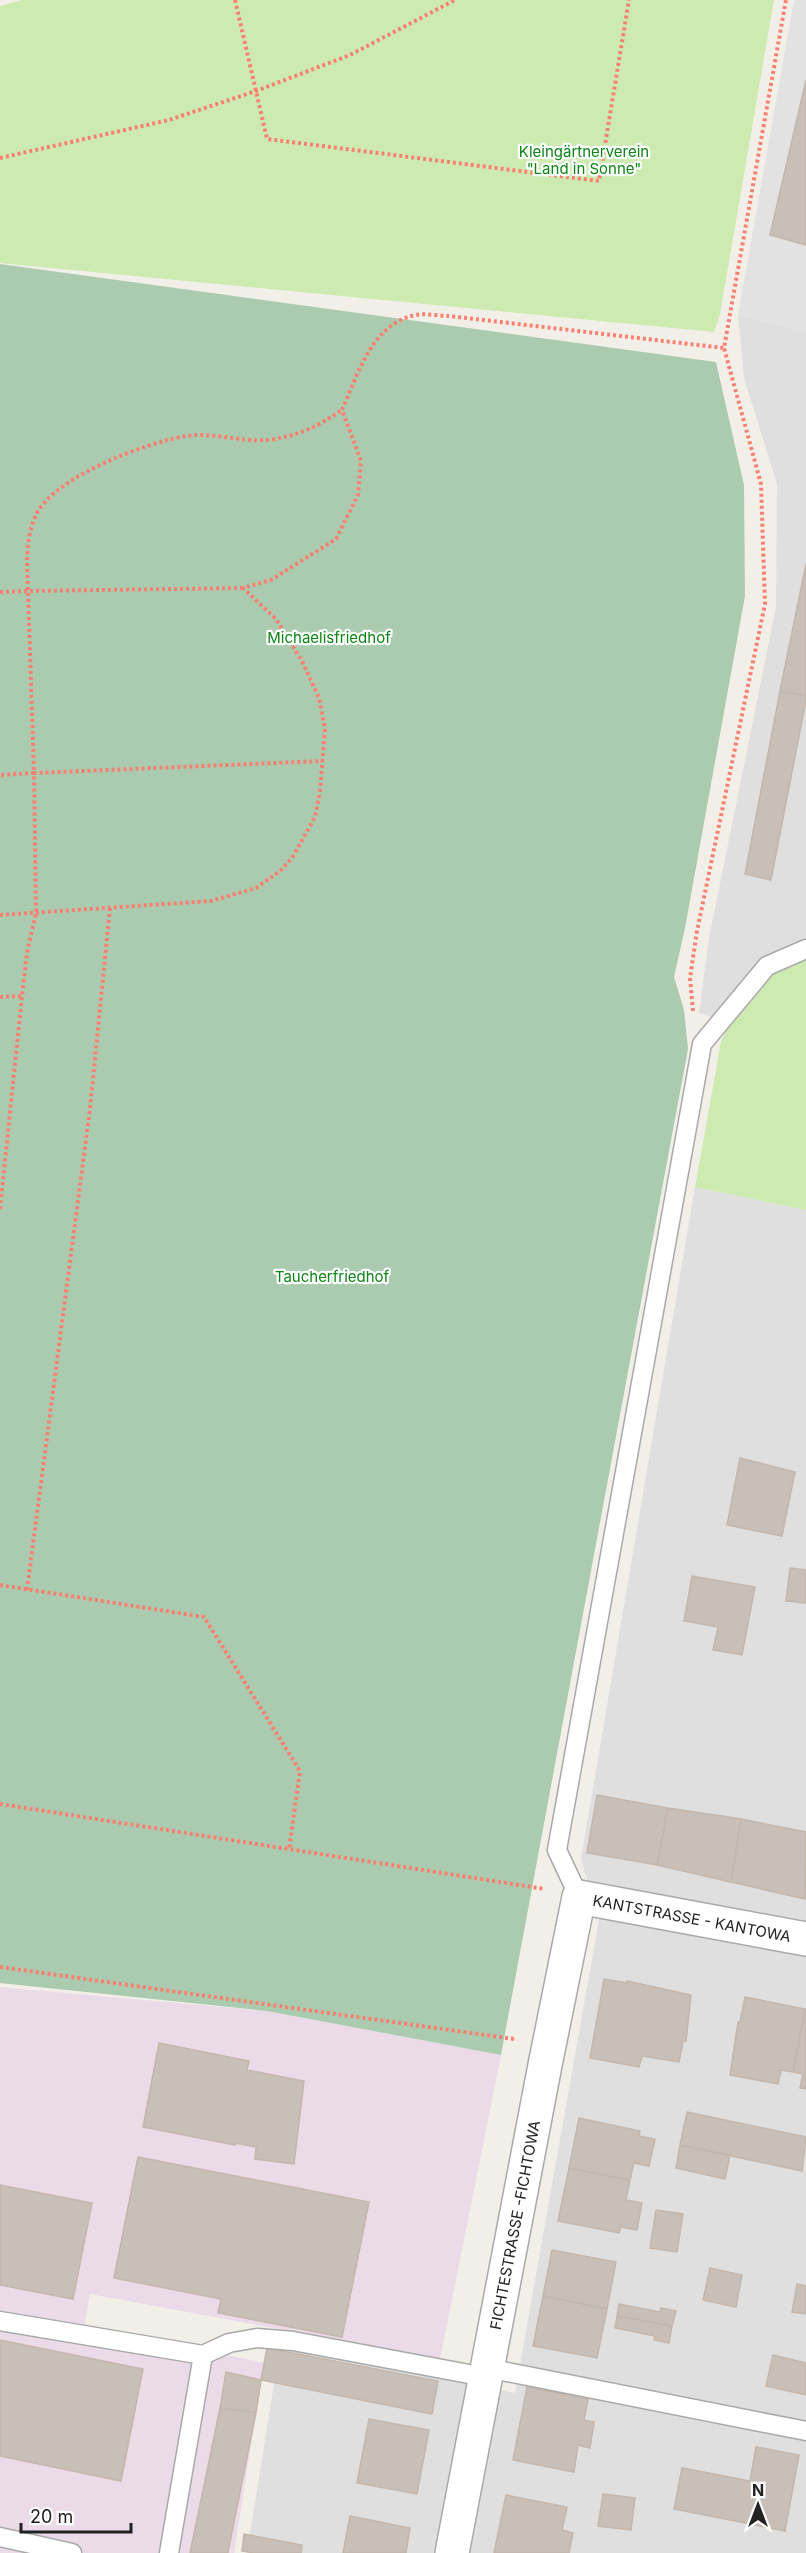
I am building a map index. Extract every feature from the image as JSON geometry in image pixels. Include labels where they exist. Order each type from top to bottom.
[{"type":"street","name":"KANTSTRASSE - KANTOWA","points":[[579,1897],[806,1939]]},
{"type":"street","name":"FICHTESTRASSE -FICHTOWA","points":[[452,2553],[579,1897]]},
{"type":"lane","points":[[579,1897],[558,1850],[702,1044],[767,966],[806,949]]},
{"type":"lane","points":[[0,2320],[203,2355],[229,2343],[257,2338],[293,2341],[486,2372],[806,2431]]},
{"type":"lane","points":[[169,2553],[203,2355]]},
{"type":"lane","points":[[0,2537],[72,2553]]},
{"type":"path","points":[[235,0],[267,139],[599,181],[630,0]]},
{"type":"path","points":[[0,158],[169,120],[256,91],[350,55],[455,0]]},
{"type":"path","points":[[702,1044],[693,1010],[690,978],[697,931],[765,604],[762,484],[724,348],[786,0]]},
{"type":"path","points":[[0,1209],[21,996],[36,913],[27,545],[36,514],[56,489],[107,461],[187,436],[266,440],[300,433],[322,424],[342,410],[368,352],[379,337],[393,323],[417,314],[724,348]]},
{"type":"path","points":[[0,592],[243,588],[271,580],[336,538],[358,495],[361,461],[342,410]]},
{"type":"path","points":[[0,915],[211,902],[256,888],[280,871],[305,838],[315,817],[323,761],[325,729],[319,698],[302,661],[276,619],[243,588]]},
{"type":"path","points":[[0,775],[323,761]]},
{"type":"path","points":[[27,1590],[90,1109],[110,908]]},
{"type":"path","points":[[0,997],[21,996]]},
{"type":"path","points":[[0,1586],[204,1617],[300,1771],[289,1850]]},
{"type":"path","points":[[0,1804],[542,1889],[579,1897]]},
{"type":"path","points":[[539,1900],[542,1889]]},
{"type":"path","points":[[0,1967],[514,2039],[516,2028]]},
{"type":"shaded area","points":[[794,0],[806,0],[806,80],[770,235],[806,245],[806,331],[738,315]]},
{"type":"shaded area","points":[[738,315],[806,331],[806,938],[761,958],[714,1018],[699,1013],[709,938],[776,607],[777,484],[744,378]]},
{"type":"shaded area","points":[[695,1187],[806,1210],[806,2553],[247,2553],[280,2346],[515,2393],[599,1920],[581,1859]]},
{"type":"shaded area","points":[[0,1987],[267,2011],[501,2055],[440,2359],[90,2294],[85,2324],[264,2363],[234,2553],[0,2553]]},
{"type":"green space","name":"Kleingärtnerverein \"Land in Sonne\"","points":[[22,0],[774,0],[720,314],[714,332],[0,263],[0,6]]},
{"type":"green space","points":[[0,264],[716,362],[744,485],[745,596],[685,928],[674,977],[684,1010],[688,1049],[501,2055],[267,2011],[0,1983]]},
{"type":"green space","points":[[806,957],[806,1210],[695,1187],[721,1042],[733,1016],[771,971]]},
{"type":"building","points":[[806,80],[806,245],[770,235]]},
{"type":"building","points":[[806,564],[806,696],[780,691]]},
{"type":"building","points":[[780,691],[806,696],[806,700],[771,880],[745,874]]},
{"type":"building","points":[[740,1458],[795,1472],[782,1536],[727,1525]]},
{"type":"building","points":[[790,1568],[806,1570],[806,1603],[786,1601]]},
{"type":"building","points":[[692,1576],[755,1587],[742,1655],[713,1650],[718,1627],[684,1621]]},
{"type":"building","points":[[597,1795],[668,1808],[657,1865],[587,1853]]},
{"type":"building","points":[[668,1808],[741,1819],[731,1882],[657,1865]]},
{"type":"building","points":[[741,1819],[806,1832],[805,1899],[731,1882]]},
{"type":"building","points":[[604,1979],[627,1983],[627,1981],[691,1995],[686,2041],[683,2041],[679,2062],[642,2056],[639,2067],[590,2058]]},
{"type":"building","points":[[745,1997],[805,2009],[793,2072],[781,2070],[778,2084],[730,2075],[738,2022],[740,2022]]},
{"type":"building","points":[[805,2009],[806,2089],[800,2088],[803,2074],[793,2072]]},
{"type":"building","points":[[159,2043],[249,2061],[247,2070],[304,2081],[294,2164],[255,2159],[256,2147],[143,2127]]},
{"type":"building","points":[[687,2112],[806,2137],[802,2171],[680,2145]]},
{"type":"building","points":[[579,2118],[640,2131],[639,2136],[655,2139],[649,2166],[634,2163],[630,2180],[569,2168]]},
{"type":"building","points":[[680,2145],[730,2155],[725,2179],[676,2168]]},
{"type":"building","points":[[138,2157],[369,2202],[342,2337],[218,2313],[221,2299],[114,2278]]},
{"type":"building","points":[[569,2168],[630,2180],[626,2200],[642,2203],[637,2230],[621,2227],[619,2233],[558,2221]]},
{"type":"building","points":[[0,2185],[92,2203],[73,2299],[0,2285]]},
{"type":"building","points":[[656,2210],[683,2214],[677,2252],[650,2248]]},
{"type":"building","points":[[552,2250],[616,2262],[607,2309],[543,2296]]},
{"type":"building","points":[[710,2268],[742,2275],[736,2307],[703,2300]]},
{"type":"building","points":[[797,2284],[806,2286],[806,2314],[792,2312]]},
{"type":"building","points":[[543,2296],[607,2309],[597,2358],[533,2346]]},
{"type":"building","points":[[619,2304],[660,2312],[661,2308],[676,2311],[672,2326],[617,2316]]},
{"type":"building","points":[[617,2316],[672,2326],[669,2343],[654,2340],[655,2336],[615,2328]]},
{"type":"building","points":[[0,2340],[143,2369],[121,2481],[0,2456]]},
{"type":"building","points":[[267,2348],[438,2381],[432,2414],[261,2380]]},
{"type":"building","points":[[773,2355],[806,2363],[806,2395],[766,2386]]},
{"type":"building","points":[[226,2372],[261,2380],[256,2413],[220,2408]]},
{"type":"building","points":[[527,2387],[588,2399],[584,2420],[594,2422],[590,2448],[578,2445],[574,2472],[513,2460]]},
{"type":"building","points":[[220,2408],[256,2413],[228,2553],[190,2553]]},
{"type":"building","points":[[369,2419],[429,2430],[417,2494],[357,2483]]},
{"type":"building","points":[[756,2447],[799,2455],[785,2531],[674,2509],[682,2468],[750,2481]]},
{"type":"building","points":[[603,2494],[635,2498],[631,2530],[598,2526]]},
{"type":"building","points":[[506,2495],[567,2507],[562,2530],[573,2533],[569,2553],[494,2553]]},
{"type":"building","points":[[350,2516],[410,2528],[406,2553],[343,2553]]},
{"type":"building","points":[[244,2534],[302,2545],[301,2553],[242,2551]]},
{"type":"park label","name":"Michaelisfriedhof","points":[[329,637]]},
{"type":"park label","name":"Taucherfriedhof","points":[[332,1276]]}]
